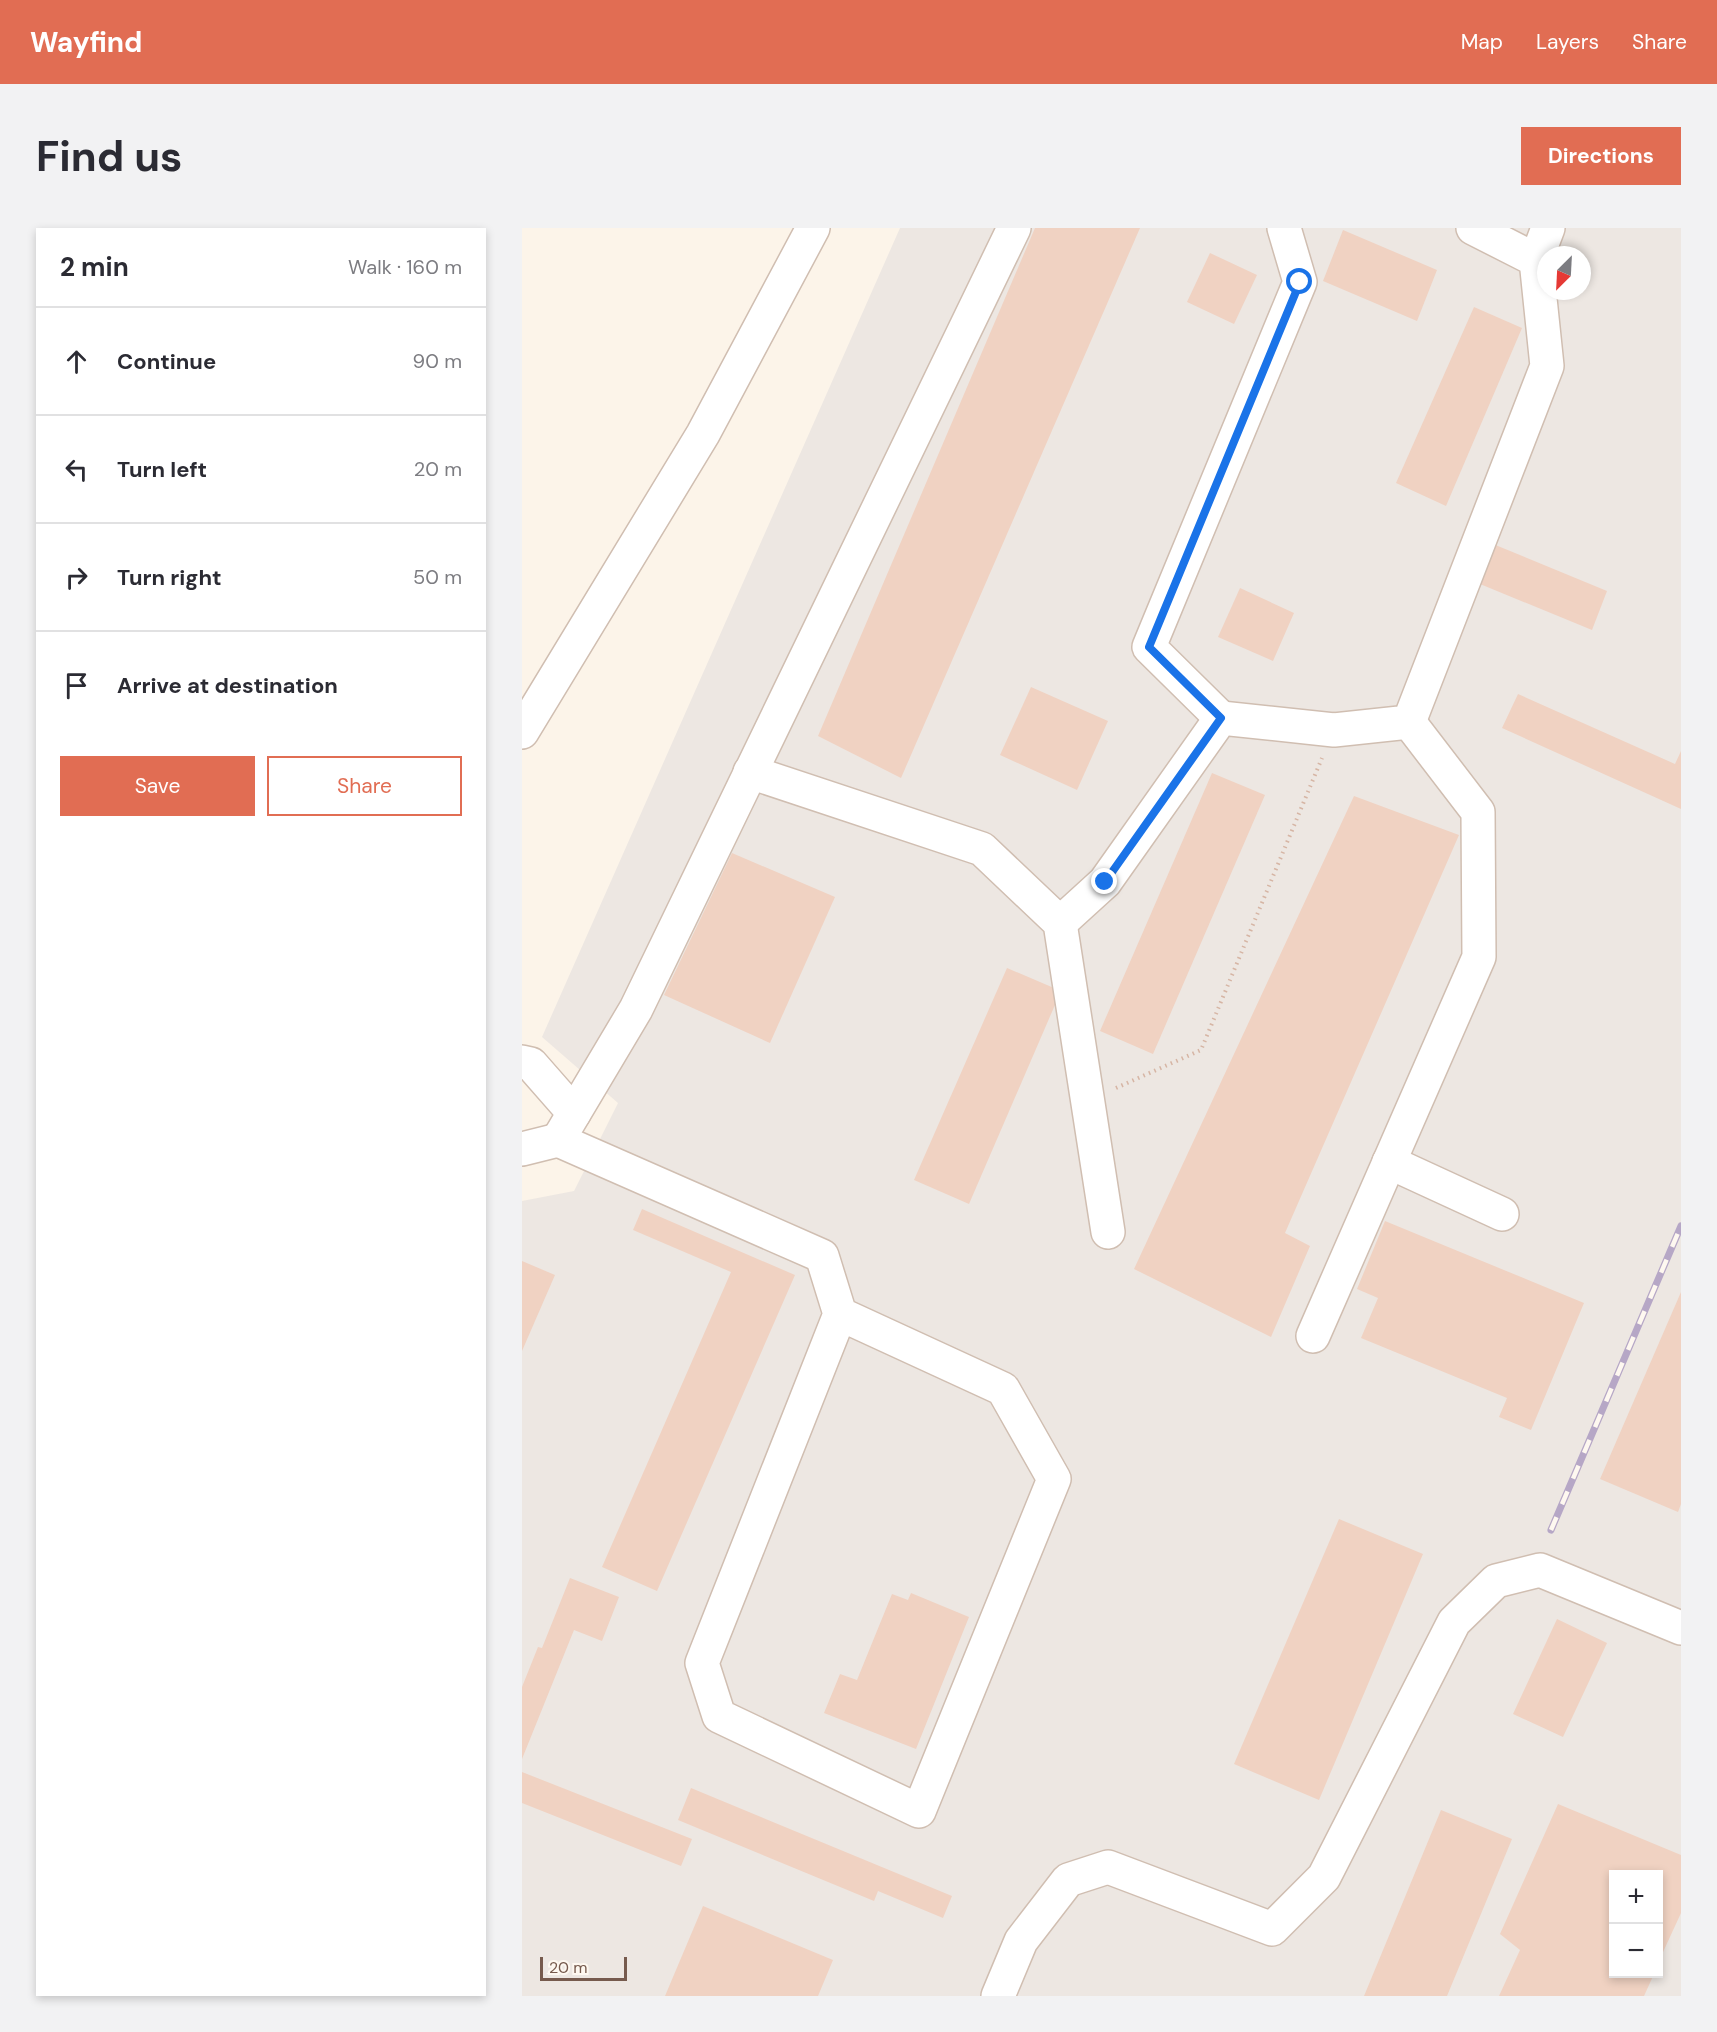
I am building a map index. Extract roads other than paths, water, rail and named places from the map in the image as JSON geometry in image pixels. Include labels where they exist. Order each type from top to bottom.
[{"type":"street","points":[[522,732],[703,434],[813,228]]},
{"type":"street","points":[[558,1140],[636,1009],[1014,228]]},
{"type":"street","points":[[1284,228],[1300,282],[1149,647],[1221,718],[1334,730],[1409,722]]},
{"type":"street","points":[[1473,228],[1536,260]]},
{"type":"street","points":[[1409,722],[1547,366],[1536,260],[1548,228]]},
{"type":"street","points":[[1060,923],[1105,882],[1221,718]]},
{"type":"street","points":[[1313,1336],[1479,957],[1478,812],[1409,722]]},
{"type":"street","points":[[750,772],[982,849],[1060,923],[1108,1232]]},
{"type":"street","points":[[522,1062],[531,1064],[574,1113]]},
{"type":"street","points":[[522,1149],[558,1140],[822,1256],[840,1314],[702,1663],[719,1716],[919,1811],[1054,1479],[1003,1389],[840,1314]]},
{"type":"street","points":[[1389,1162],[1502,1214]]},
{"type":"street","points":[[998,1996],[1021,1941],[1068,1880],[1108,1867],[1272,1929],[1324,1877],[1454,1622],[1496,1581],[1540,1570],[1681,1628]]},
{"type":"railway","points":[[1551,1530],[1681,1226]]}]
